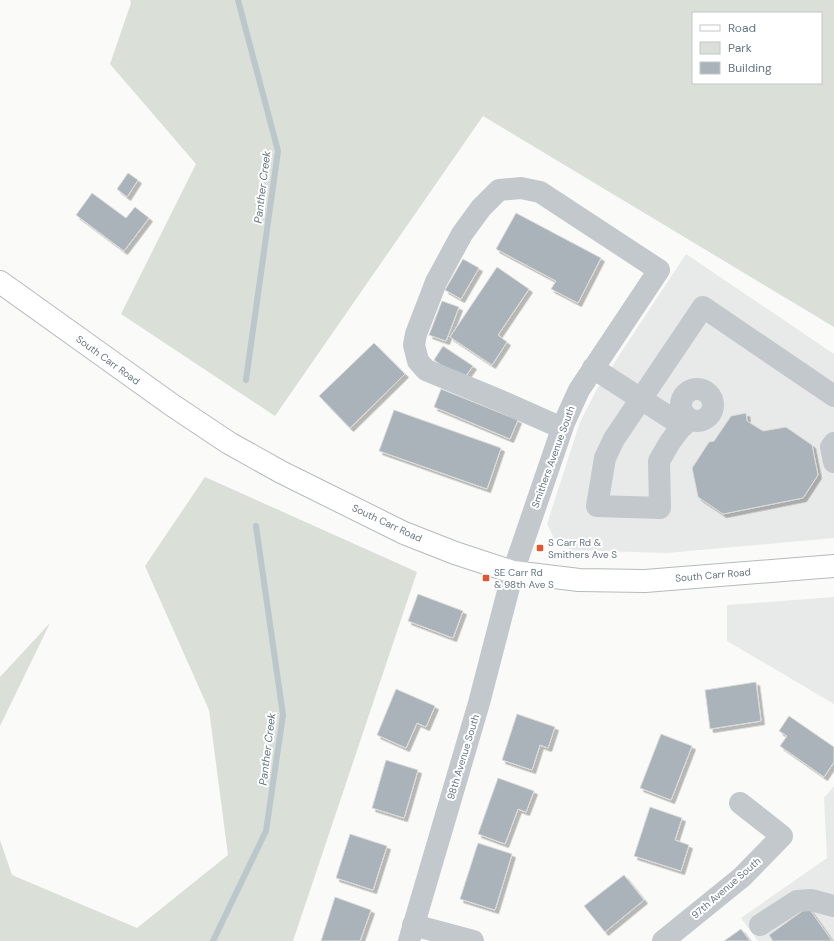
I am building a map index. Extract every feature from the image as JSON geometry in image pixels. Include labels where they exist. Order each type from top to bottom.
[{"type":"main road","name":"South Carr Road","points":[[0,282],[172,405],[229,443],[281,472],[404,533],[455,553],[513,572],[579,580],[645,581],[834,566]]},
{"type":"street","name":"Smithers Avenue South","points":[[513,572],[562,428],[579,390],[659,270],[540,192],[521,188],[500,190],[481,208],[462,234],[436,282],[416,334],[414,345],[418,361],[426,370],[562,428]]},
{"type":"street","points":[[593,368],[641,399],[685,422],[670,442],[659,461],[660,508],[597,506],[605,458],[614,439],[641,399],[703,307],[834,396]]},
{"type":"street","points":[[834,443],[831,447],[834,462]]},
{"type":"street","name":"98th Avenue South","points":[[411,933],[479,703],[513,572]]},
{"type":"street","name":"97th Avenue South","points":[[662,941],[742,877],[782,836],[740,803]]},
{"type":"street","points":[[760,925],[797,901],[811,900],[834,906]]},
{"type":"street","points":[[411,933],[473,941]]},
{"type":"shaded area","points":[[686,254],[834,354],[834,538],[667,553],[571,550],[556,542],[547,524],[580,422],[597,389]]},
{"type":"shaded area","points":[[834,597],[834,704],[727,641],[727,605]]},
{"type":"shaded area","points":[[834,786],[834,941],[758,941],[741,918],[827,858],[824,798]]},
{"type":"green space","points":[[130,0],[834,0],[834,327],[483,116],[275,416],[121,314],[196,164],[110,64],[131,3]]},
{"type":"green space","points":[[205,477],[417,572],[293,941],[0,941],[0,840],[12,875],[137,928],[228,855],[209,710],[145,566]]},
{"type":"green space","points":[[50,623],[0,726],[0,677]]},
{"type":"building","points":[[128,173],[138,180],[127,197],[117,189]]},
{"type":"building","points":[[92,193],[126,218],[135,207],[149,218],[124,251],[76,215]]},
{"type":"building","points":[[516,213],[601,258],[578,303],[551,289],[556,281],[496,249]]},
{"type":"building","points":[[463,259],[479,268],[461,299],[445,290]]},
{"type":"building","points":[[497,267],[529,289],[498,335],[507,342],[492,365],[450,337]]},
{"type":"building","points":[[442,301],[459,307],[446,341],[429,335]]},
{"type":"building","points":[[374,343],[405,374],[350,428],[319,396]]},
{"type":"building","points":[[443,346],[473,366],[463,380],[434,360]]},
{"type":"building","points":[[441,389],[518,420],[510,439],[434,407]]},
{"type":"building","points":[[394,410],[501,448],[487,489],[379,451]]},
{"type":"building","points":[[746,413],[747,421],[763,431],[786,427],[812,445],[818,475],[803,498],[723,514],[698,497],[692,468],[709,442],[714,441],[731,416]]},
{"type":"building","points":[[418,594],[463,611],[453,638],[408,621]]},
{"type":"building","points":[[756,682],[761,721],[710,729],[705,690]]},
{"type":"building","points":[[396,689],[435,706],[426,727],[417,723],[406,748],[377,735]]},
{"type":"building","points":[[517,714],[555,727],[548,748],[540,745],[532,770],[502,760]]},
{"type":"building","points":[[789,716],[834,747],[834,762],[824,777],[780,746],[787,736],[779,731]]},
{"type":"building","points":[[661,734],[692,746],[671,800],[640,788]]},
{"type":"building","points":[[386,760],[418,770],[404,818],[372,808]]},
{"type":"building","points":[[498,778],[534,791],[526,812],[518,809],[505,844],[478,834]]},
{"type":"building","points":[[650,807],[682,818],[675,840],[689,845],[681,871],[634,856]]},
{"type":"building","points":[[350,834],[387,846],[373,890],[336,878]]},
{"type":"building","points":[[478,843],[512,854],[495,910],[460,899]]},
{"type":"building","points":[[624,875],[644,900],[605,932],[584,906]]},
{"type":"building","points":[[335,897],[371,910],[360,941],[321,941]]},
{"type":"building","points":[[808,907],[832,941],[773,941],[769,935]]},
{"type":"building","points":[[741,929],[750,941],[724,941]]},
{"type":"waterway","name":"Panther Creek","points":[[238,0],[278,151],[246,380]]},
{"type":"waterway","name":"Panther Creek","points":[[213,941],[266,831],[283,715],[256,526]]},
{"type":"place","name":"S Carr Rd & Smithers Ave S","points":[[540,548]]},
{"type":"place","name":"SE Carr Rd & 98th Ave S","points":[[486,578]]}]
